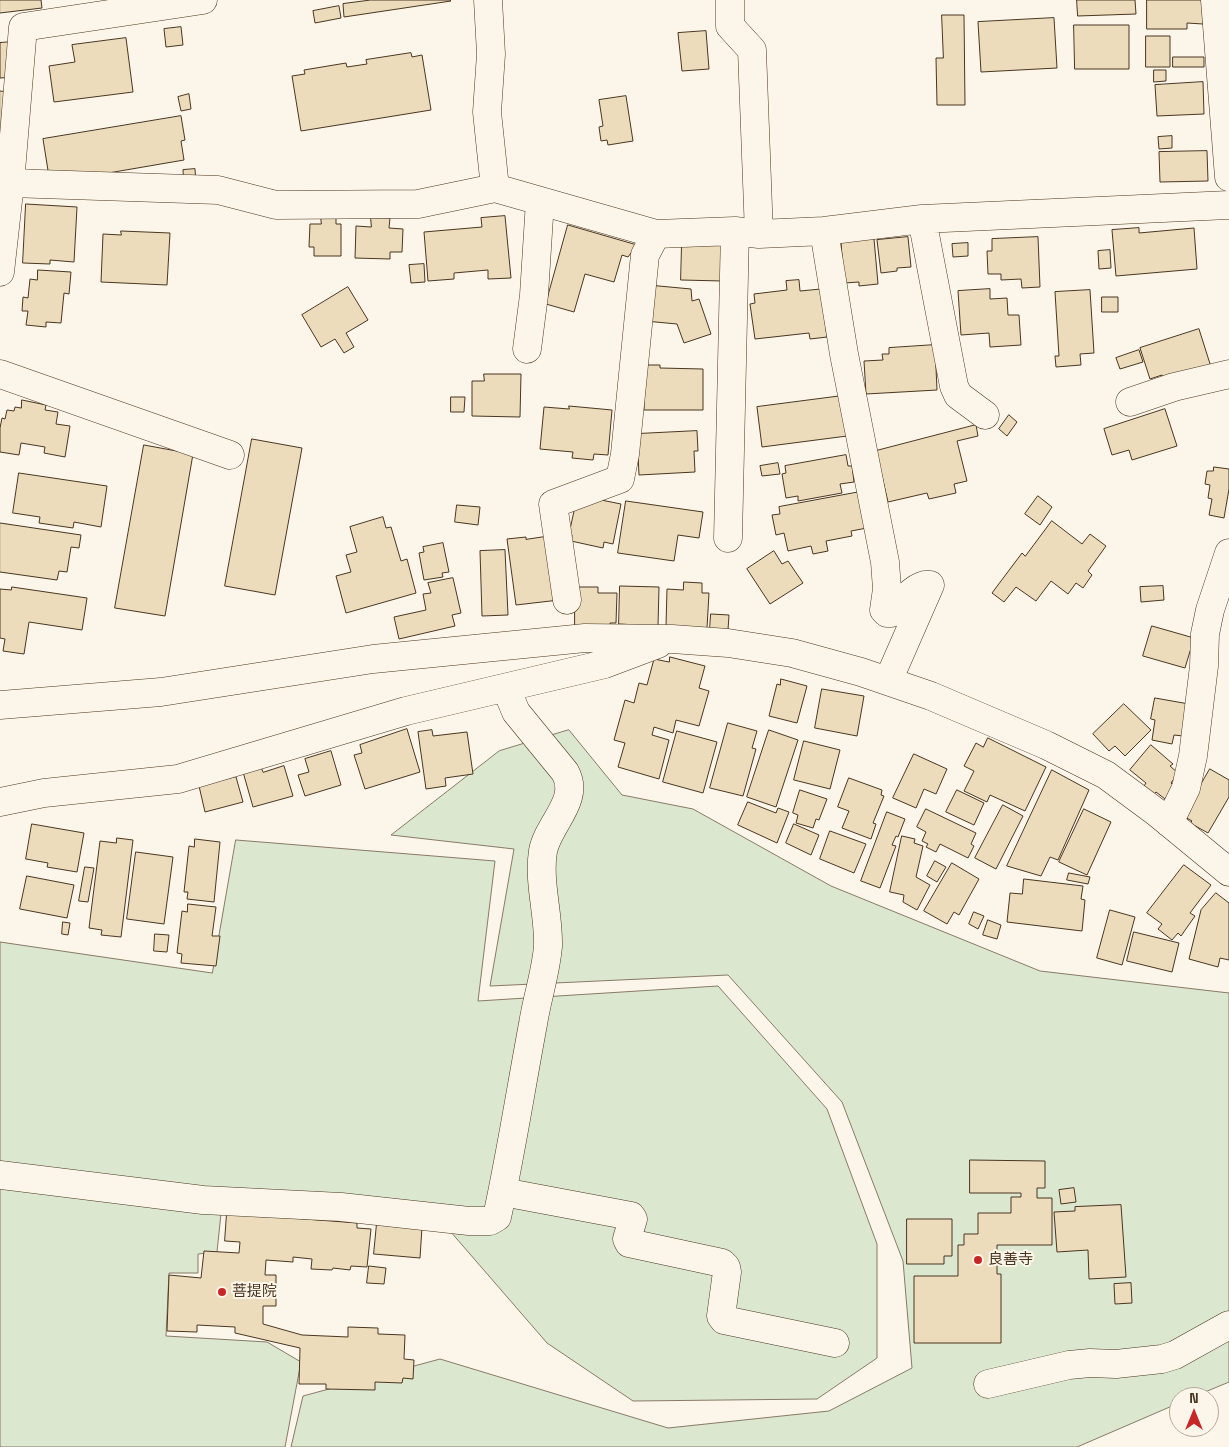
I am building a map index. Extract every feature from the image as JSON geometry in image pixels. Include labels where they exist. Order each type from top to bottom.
[{"type":"street","points":[[0,272],[10,184],[12,28],[74,9],[203,0]]},
{"type":"street","points":[[488,0],[491,54],[487,112],[494,188]]},
{"type":"street","points":[[728,538],[747,232],[752,50],[730,26],[730,0]]},
{"type":"street","points":[[1215,0],[1229,177]]},
{"type":"street","points":[[10,184],[218,190],[276,204],[418,204],[494,188],[656,234],[824,231],[922,219],[1229,205]]},
{"type":"street","points":[[527,349],[534,296],[540,200]]},
{"type":"street","points":[[922,219],[954,386],[958,395],[985,415]]},
{"type":"street","points":[[824,231],[846,364],[885,562],[887,589],[884,610],[887,613],[892,613],[918,587],[925,584],[930,585],[888,681]]},
{"type":"street","points":[[567,600],[553,504],[620,479],[625,454],[645,255],[656,234]]},
{"type":"street","points":[[0,374],[230,455]]},
{"type":"street","points":[[1130,402],[1174,387],[1229,374]]},
{"type":"street","points":[[1169,823],[1186,788],[1192,764],[1210,610],[1229,553]]},
{"type":"street","points":[[0,705],[161,692],[373,659],[585,638],[728,642],[792,653],[861,672],[931,696],[1046,744],[1106,775],[1229,872]]},
{"type":"street","points":[[0,802],[44,793],[178,779],[406,711],[605,664],[672,639]]},
{"type":"street","points":[[0,1174],[203,1200],[341,1207],[469,1221],[490,1221],[497,1217],[548,945],[542,866],[543,851],[548,837],[566,804],[570,790],[570,781],[565,772],[516,712],[506,688]]},
{"type":"street","points":[[503,1192],[631,1216],[633,1219],[627,1239],[629,1243],[722,1263],[726,1267],[727,1272],[721,1316],[724,1320],[835,1343]]},
{"type":"street","points":[[988,1384],[1069,1365],[1090,1363],[1116,1364],[1162,1359],[1175,1355],[1229,1325]]},
{"type":"green space","points":[[569,730],[622,795],[693,809],[831,886],[1040,971],[1229,993],[1229,1382],[1217,1387],[1169,1387],[1169,1407],[1077,1447],[291,1447],[303,1396],[440,1359],[668,1428],[829,1411],[912,1368],[903,1261],[842,1102],[728,975],[490,986],[514,849],[391,835],[499,751]]},
{"type":"green space","points":[[236,840],[495,861],[478,1001],[718,986],[827,1109],[877,1244],[877,1358],[817,1399],[633,1401],[547,1343],[437,1216],[222,1204],[217,1252],[198,1254],[198,1273],[169,1273],[166,1336],[267,1342],[301,1362],[285,1447],[0,1447],[0,942],[212,973]]},
{"type":"building","points":[[0,0],[41,0],[42,8],[0,13]]},
{"type":"building","points":[[371,0],[451,1],[344,17],[343,4]]},
{"type":"building","points":[[1077,0],[1135,0],[1136,14],[1078,16]]},
{"type":"building","points":[[1147,0],[1203,0],[1203,24],[1187,23],[1187,29],[1147,29]]},
{"type":"building","points":[[339,6],[341,18],[315,23],[313,11]]},
{"type":"building","points":[[942,15],[964,15],[965,105],[937,105],[936,58],[943,58]]},
{"type":"building","points":[[1054,18],[1057,68],[981,72],[978,22]]},
{"type":"building","points":[[1074,25],[1129,25],[1129,69],[1075,69]]},
{"type":"building","points":[[181,27],[183,45],[166,47],[164,29]]},
{"type":"building","points":[[706,31],[709,69],[682,71],[678,33]]},
{"type":"building","points":[[1146,36],[1170,36],[1170,67],[1146,67]]},
{"type":"building","points":[[126,38],[133,92],[54,102],[49,66],[75,62],[72,45]]},
{"type":"building","points":[[11,42],[14,77],[0,78],[0,43]]},
{"type":"building","points":[[411,53],[412,57],[422,55],[431,110],[301,131],[292,76],[305,74],[304,70],[346,63],[347,67],[367,64],[366,60]]},
{"type":"building","points":[[1173,57],[1204,57],[1204,67],[1173,67]]},
{"type":"building","points":[[1154,70],[1166,70],[1166,81],[1154,82]]},
{"type":"building","points":[[1203,82],[1204,114],[1157,116],[1155,85]]},
{"type":"building","points":[[0,91],[8,92],[1,134],[0,134]]},
{"type":"building","points":[[189,94],[191,109],[181,111],[178,97]]},
{"type":"building","points":[[626,96],[633,141],[608,145],[607,140],[601,141],[599,127],[603,126],[599,100]]},
{"type":"building","points":[[181,116],[185,140],[181,141],[184,160],[50,183],[43,139]]},
{"type":"building","points":[[1172,136],[1172,148],[1159,149],[1158,137]]},
{"type":"building","points":[[1207,151],[1208,181],[1160,182],[1159,152]]},
{"type":"building","points":[[195,169],[196,184],[184,185],[183,170]]},
{"type":"building","points":[[26,204],[77,207],[74,262],[50,260],[50,264],[23,263]]},
{"type":"building","points":[[505,216],[511,278],[488,279],[488,270],[454,273],[454,279],[428,281],[424,232],[482,227],[481,218]]},
{"type":"building","points":[[321,217],[336,217],[336,224],[341,224],[341,256],[314,256],[314,247],[309,247],[310,224],[321,224]]},
{"type":"building","points":[[371,218],[390,218],[389,228],[403,229],[402,252],[390,252],[390,259],[355,258],[356,226],[371,227]]},
{"type":"building","points":[[568,225],[637,245],[628,257],[622,255],[614,282],[585,274],[574,312],[546,304]]},
{"type":"building","points":[[1139,228],[1139,233],[1194,228],[1197,269],[1116,276],[1112,230]]},
{"type":"building","points":[[121,231],[170,233],[167,285],[101,282],[103,234],[121,235]]},
{"type":"building","points":[[908,237],[911,267],[897,268],[897,271],[881,273],[877,240]]},
{"type":"building","points":[[1038,237],[1040,287],[1022,288],[1021,279],[1001,280],[1001,274],[988,274],[987,251],[992,251],[992,239]]},
{"type":"building","points":[[874,239],[878,284],[859,286],[859,282],[844,283],[841,242]]},
{"type":"building","points":[[682,243],[724,244],[723,281],[681,280]]},
{"type":"building","points":[[968,243],[968,256],[953,257],[952,244]]},
{"type":"building","points":[[1110,250],[1111,268],[1099,269],[1098,251]]},
{"type":"building","points":[[424,264],[425,282],[411,283],[409,265]]},
{"type":"building","points":[[38,270],[71,272],[69,294],[64,293],[61,323],[46,322],[46,327],[26,325],[28,311],[22,311],[23,297],[28,298],[30,279],[37,280]]},
{"type":"building","points":[[799,280],[800,291],[821,289],[827,337],[810,339],[809,333],[755,339],[750,304],[755,303],[754,294],[787,290],[786,281]]},
{"type":"building","points":[[648,285],[691,289],[692,301],[699,299],[711,334],[684,343],[677,324],[645,321]]},
{"type":"building","points":[[348,287],[368,320],[346,333],[354,347],[344,353],[335,339],[321,347],[302,315]]},
{"type":"building","points":[[990,289],[990,299],[1007,298],[1008,315],[1019,315],[1021,345],[990,347],[989,333],[961,335],[958,291]]},
{"type":"building","points":[[1090,290],[1094,353],[1080,354],[1081,365],[1056,367],[1055,356],[1059,356],[1055,292]]},
{"type":"building","points":[[1102,297],[1118,297],[1118,312],[1102,312]]},
{"type":"building","points":[[1199,329],[1211,367],[1164,381],[1162,375],[1150,379],[1140,348]]},
{"type":"building","points":[[935,345],[937,390],[866,394],[864,361],[883,360],[882,354],[889,354],[889,348]]},
{"type":"building","points":[[1139,350],[1143,362],[1120,369],[1116,358]]},
{"type":"building","points":[[641,365],[660,365],[660,368],[703,369],[703,410],[644,410],[644,382]]},
{"type":"building","points":[[484,374],[521,374],[520,417],[472,416],[472,381],[484,381]]},
{"type":"building","points":[[842,396],[847,436],[762,447],[757,407]]},
{"type":"building","points":[[451,397],[465,397],[464,412],[451,412]]},
{"type":"building","points":[[22,400],[46,405],[45,410],[58,412],[56,424],[70,426],[65,457],[44,453],[45,447],[21,443],[19,455],[0,452],[2,418],[5,419],[7,410],[14,411],[15,407],[21,408]]},
{"type":"building","points":[[569,406],[612,410],[608,455],[594,454],[593,460],[572,458],[573,452],[540,449],[544,407],[569,409]]},
{"type":"building","points":[[1165,409],[1177,446],[1132,460],[1129,450],[1112,455],[1104,429]]},
{"type":"building","points":[[1009,415],[1017,422],[1007,436],[999,429]]},
{"type":"building","points":[[976,425],[978,436],[957,441],[967,481],[954,484],[956,493],[929,499],[927,493],[888,502],[876,451]]},
{"type":"building","points":[[697,431],[698,451],[694,451],[695,472],[639,475],[637,434]]},
{"type":"building","points":[[252,439],[302,448],[275,595],[225,586]]},
{"type":"building","points":[[144,445],[193,454],[165,616],[115,608]]},
{"type":"building","points":[[846,455],[848,466],[852,466],[854,482],[840,484],[842,493],[798,501],[798,496],[786,498],[782,474],[786,473],[785,466]]},
{"type":"building","points":[[778,463],[780,474],[762,476],[760,466]]},
{"type":"building","points":[[1214,467],[1229,469],[1229,489],[1224,518],[1209,515],[1212,499],[1208,498],[1210,485],[1205,484],[1207,471],[1213,471]]},
{"type":"building","points":[[19,473],[107,486],[101,527],[74,522],[73,528],[39,523],[40,517],[13,513]]},
{"type":"building","points":[[860,492],[867,528],[851,531],[852,536],[826,541],[828,551],[813,554],[811,546],[788,551],[784,533],[776,535],[772,515],[780,514],[779,507]]},
{"type":"building","points":[[1038,496],[1052,507],[1040,525],[1025,514]]},
{"type":"building","points":[[586,497],[621,504],[613,544],[604,542],[603,548],[571,541],[572,535],[569,534],[576,502]]},
{"type":"building","points":[[626,501],[703,512],[699,538],[678,535],[674,561],[618,553]]},
{"type":"building","points":[[457,505],[480,507],[478,525],[455,522]]},
{"type":"building","points":[[383,517],[386,528],[391,527],[401,561],[407,559],[416,593],[346,613],[336,576],[351,572],[346,555],[357,552],[350,527]]},
{"type":"building","points":[[1052,521],[1082,544],[1090,534],[1106,546],[1088,571],[1092,575],[1083,588],[1076,583],[1068,594],[1051,581],[1036,601],[1016,587],[1004,602],[992,593],[1022,553],[1025,556]]},
{"type":"building","points":[[0,523],[81,535],[79,548],[71,547],[67,572],[59,571],[57,580],[0,572]]},
{"type":"building","points":[[551,536],[559,600],[516,605],[507,539]]},
{"type":"building","points":[[443,543],[449,572],[442,573],[443,577],[424,580],[419,553],[424,552],[423,547]]},
{"type":"building","points":[[505,550],[508,615],[482,616],[480,551]]},
{"type":"building","points":[[774,551],[782,564],[788,561],[803,583],[770,604],[747,569]]},
{"type":"building","points":[[453,578],[461,613],[452,615],[455,626],[399,639],[394,617],[426,610],[423,594],[431,593],[428,583]]},
{"type":"building","points":[[684,582],[702,583],[702,593],[709,593],[707,628],[666,626],[667,589],[683,590]]},
{"type":"building","points":[[620,586],[659,587],[658,626],[619,624]]},
{"type":"building","points":[[1163,586],[1164,600],[1141,602],[1140,587]]},
{"type":"building","points":[[12,587],[87,598],[82,630],[29,622],[24,654],[3,651],[5,639],[0,638],[0,589],[11,590]]},
{"type":"building","points":[[575,587],[598,587],[598,593],[617,593],[616,623],[610,623],[610,626],[575,626]]},
{"type":"building","points":[[711,614],[729,615],[728,630],[710,629]]},
{"type":"building","points":[[1152,626],[1194,638],[1185,668],[1143,656]]},
{"type":"building","points":[[670,657],[705,666],[699,688],[709,691],[699,726],[676,720],[673,733],[654,727],[652,735],[669,740],[659,779],[618,767],[625,743],[614,740],[625,700],[634,703],[639,683],[647,685],[654,659],[669,662]]},
{"type":"building","points":[[781,679],[807,686],[797,723],[769,716],[777,684],[780,685]]},
{"type":"building","points":[[822,689],[864,696],[857,736],[815,728]]},
{"type":"building","points":[[1155,698],[1189,704],[1183,736],[1174,735],[1172,744],[1152,740],[1155,720],[1151,719]]},
{"type":"building","points":[[1124,704],[1151,730],[1125,756],[1115,746],[1109,751],[1093,734]]},
{"type":"building","points":[[728,723],[757,731],[752,748],[756,749],[743,796],[710,788]]},
{"type":"building","points":[[407,729],[420,772],[365,789],[354,755],[362,753],[360,745]]},
{"type":"building","points":[[432,730],[433,736],[467,732],[473,774],[445,778],[446,786],[426,789],[418,732]]},
{"type":"building","points":[[769,730],[798,740],[776,807],[747,797]]},
{"type":"building","points":[[677,731],[717,742],[703,793],[663,782]]},
{"type":"building","points":[[988,738],[1046,767],[1025,811],[990,795],[987,802],[964,791],[974,771],[964,766],[976,743],[983,747]]},
{"type":"building","points":[[804,741],[840,750],[830,789],[794,780]]},
{"type":"building","points":[[1151,745],[1173,764],[1170,766],[1178,773],[1171,783],[1175,787],[1165,799],[1156,792],[1154,794],[1144,786],[1146,783],[1130,770]]},
{"type":"building","points":[[331,751],[341,785],[305,796],[298,775],[309,772],[305,759]]},
{"type":"building","points":[[914,754],[947,769],[936,794],[924,789],[916,808],[893,798]]},
{"type":"building","points":[[284,766],[293,796],[253,807],[243,772],[261,767],[263,772]]},
{"type":"building","points":[[1210,769],[1229,780],[1229,797],[1208,833],[1190,823],[1192,821],[1183,816]]},
{"type":"building","points":[[1052,770],[1089,790],[1058,860],[1050,857],[1041,876],[1007,866]]},
{"type":"building","points":[[236,777],[243,802],[205,812],[199,786]]},
{"type":"building","points":[[849,778],[882,790],[881,795],[884,796],[873,823],[876,824],[871,839],[842,828],[849,811],[838,807]]},
{"type":"building","points":[[800,790],[827,799],[819,820],[816,819],[813,828],[796,823],[798,815],[793,813]]},
{"type":"building","points":[[957,790],[984,803],[974,825],[946,812]]},
{"type":"building","points":[[748,802],[776,813],[778,808],[789,812],[777,843],[738,825]]},
{"type":"building","points":[[1003,805],[1023,816],[996,869],[975,858]]},
{"type":"building","points":[[926,809],[976,833],[971,844],[974,846],[968,858],[940,844],[936,852],[926,847],[928,844],[922,841],[926,832],[917,827]]},
{"type":"building","points":[[1084,809],[1111,822],[1087,875],[1059,862]]},
{"type":"building","points":[[887,812],[905,819],[898,837],[896,836],[892,845],[896,846],[880,888],[861,881]]},
{"type":"building","points":[[32,824],[84,833],[77,872],[47,867],[48,863],[26,859]]},
{"type":"building","points":[[794,824],[819,835],[811,855],[786,843]]},
{"type":"building","points":[[830,831],[866,844],[854,873],[820,859]]},
{"type":"building","points":[[902,836],[915,839],[914,843],[923,846],[916,877],[930,885],[917,910],[903,902],[904,895],[890,892]]},
{"type":"building","points":[[117,838],[133,840],[121,937],[101,935],[102,930],[89,928],[100,841],[116,843]]},
{"type":"building","points":[[195,839],[220,842],[214,902],[187,899],[188,892],[184,892],[189,846],[194,847]]},
{"type":"building","points":[[136,852],[173,857],[164,924],[127,919]]},
{"type":"building","points":[[935,861],[946,867],[937,882],[927,876]]},
{"type":"building","points":[[952,863],[979,879],[959,915],[954,912],[947,924],[924,911]]},
{"type":"building","points":[[1184,865],[1211,885],[1190,913],[1195,916],[1181,936],[1178,933],[1172,940],[1158,929],[1162,924],[1147,913]]},
{"type":"building","points":[[85,867],[94,868],[88,902],[79,901]]},
{"type":"building","points":[[1069,873],[1090,877],[1088,884],[1067,880]]},
{"type":"building","points":[[27,876],[74,885],[67,918],[20,909]]},
{"type":"building","points":[[1024,879],[1083,886],[1081,899],[1085,900],[1082,931],[1007,922],[1010,893],[1022,894]]},
{"type":"building","points":[[1216,893],[1229,903],[1229,960],[1220,958],[1218,967],[1189,959],[1201,910]]},
{"type":"building","points":[[188,904],[216,907],[212,936],[220,936],[216,966],[181,963],[182,954],[177,953],[182,911],[187,912]]},
{"type":"building","points":[[1110,910],[1135,917],[1122,965],[1097,958]]},
{"type":"building","points":[[974,912],[984,916],[978,929],[969,924]]},
{"type":"building","points":[[988,920],[1001,925],[997,939],[983,935]]},
{"type":"building","points":[[63,922],[70,923],[68,935],[62,934]]},
{"type":"building","points":[[1134,932],[1179,943],[1172,972],[1127,961]]},
{"type":"building","points":[[155,934],[169,935],[167,952],[154,951]]},
{"type":"building","name":"良善寺","points":[[970,1160],[1045,1161],[1045,1188],[1037,1188],[1037,1198],[1052,1198],[1052,1245],[997,1245],[997,1274],[1001,1274],[1001,1343],[914,1343],[914,1276],[958,1276],[958,1245],[964,1245],[964,1234],[978,1234],[978,1213],[1011,1213],[1011,1197],[1021,1197],[1021,1193],[970,1193]]},
{"type":"building","points":[[1074,1188],[1076,1202],[1061,1204],[1059,1190]]},
{"type":"building","points":[[1121,1205],[1126,1277],[1089,1279],[1088,1250],[1057,1252],[1054,1212],[1075,1211],[1075,1207]]},
{"type":"building","name":"菩提院","points":[[227,1213],[357,1223],[357,1228],[371,1229],[367,1267],[351,1266],[350,1270],[333,1268],[332,1270],[311,1269],[312,1259],[293,1257],[293,1262],[266,1260],[265,1275],[276,1275],[276,1306],[263,1306],[263,1324],[302,1335],[348,1337],[348,1327],[378,1328],[378,1334],[405,1335],[404,1359],[414,1360],[413,1379],[403,1378],[402,1383],[375,1382],[375,1390],[326,1389],[326,1384],[299,1384],[300,1348],[235,1333],[235,1327],[197,1325],[197,1332],[167,1331],[169,1275],[201,1278],[204,1251],[239,1253],[240,1242],[225,1241]]},
{"type":"building","points":[[907,1219],[952,1219],[952,1256],[944,1256],[944,1264],[907,1264]]},
{"type":"building","points":[[377,1223],[422,1227],[420,1258],[374,1254]]},
{"type":"building","points":[[369,1266],[386,1268],[384,1284],[367,1283]]},
{"type":"building","points":[[1131,1283],[1132,1303],[1115,1304],[1114,1284]]},
{"type":"place","name":"良善寺","points":[[978,1260]]},
{"type":"place","name":"菩提院","points":[[222,1292]]}]
